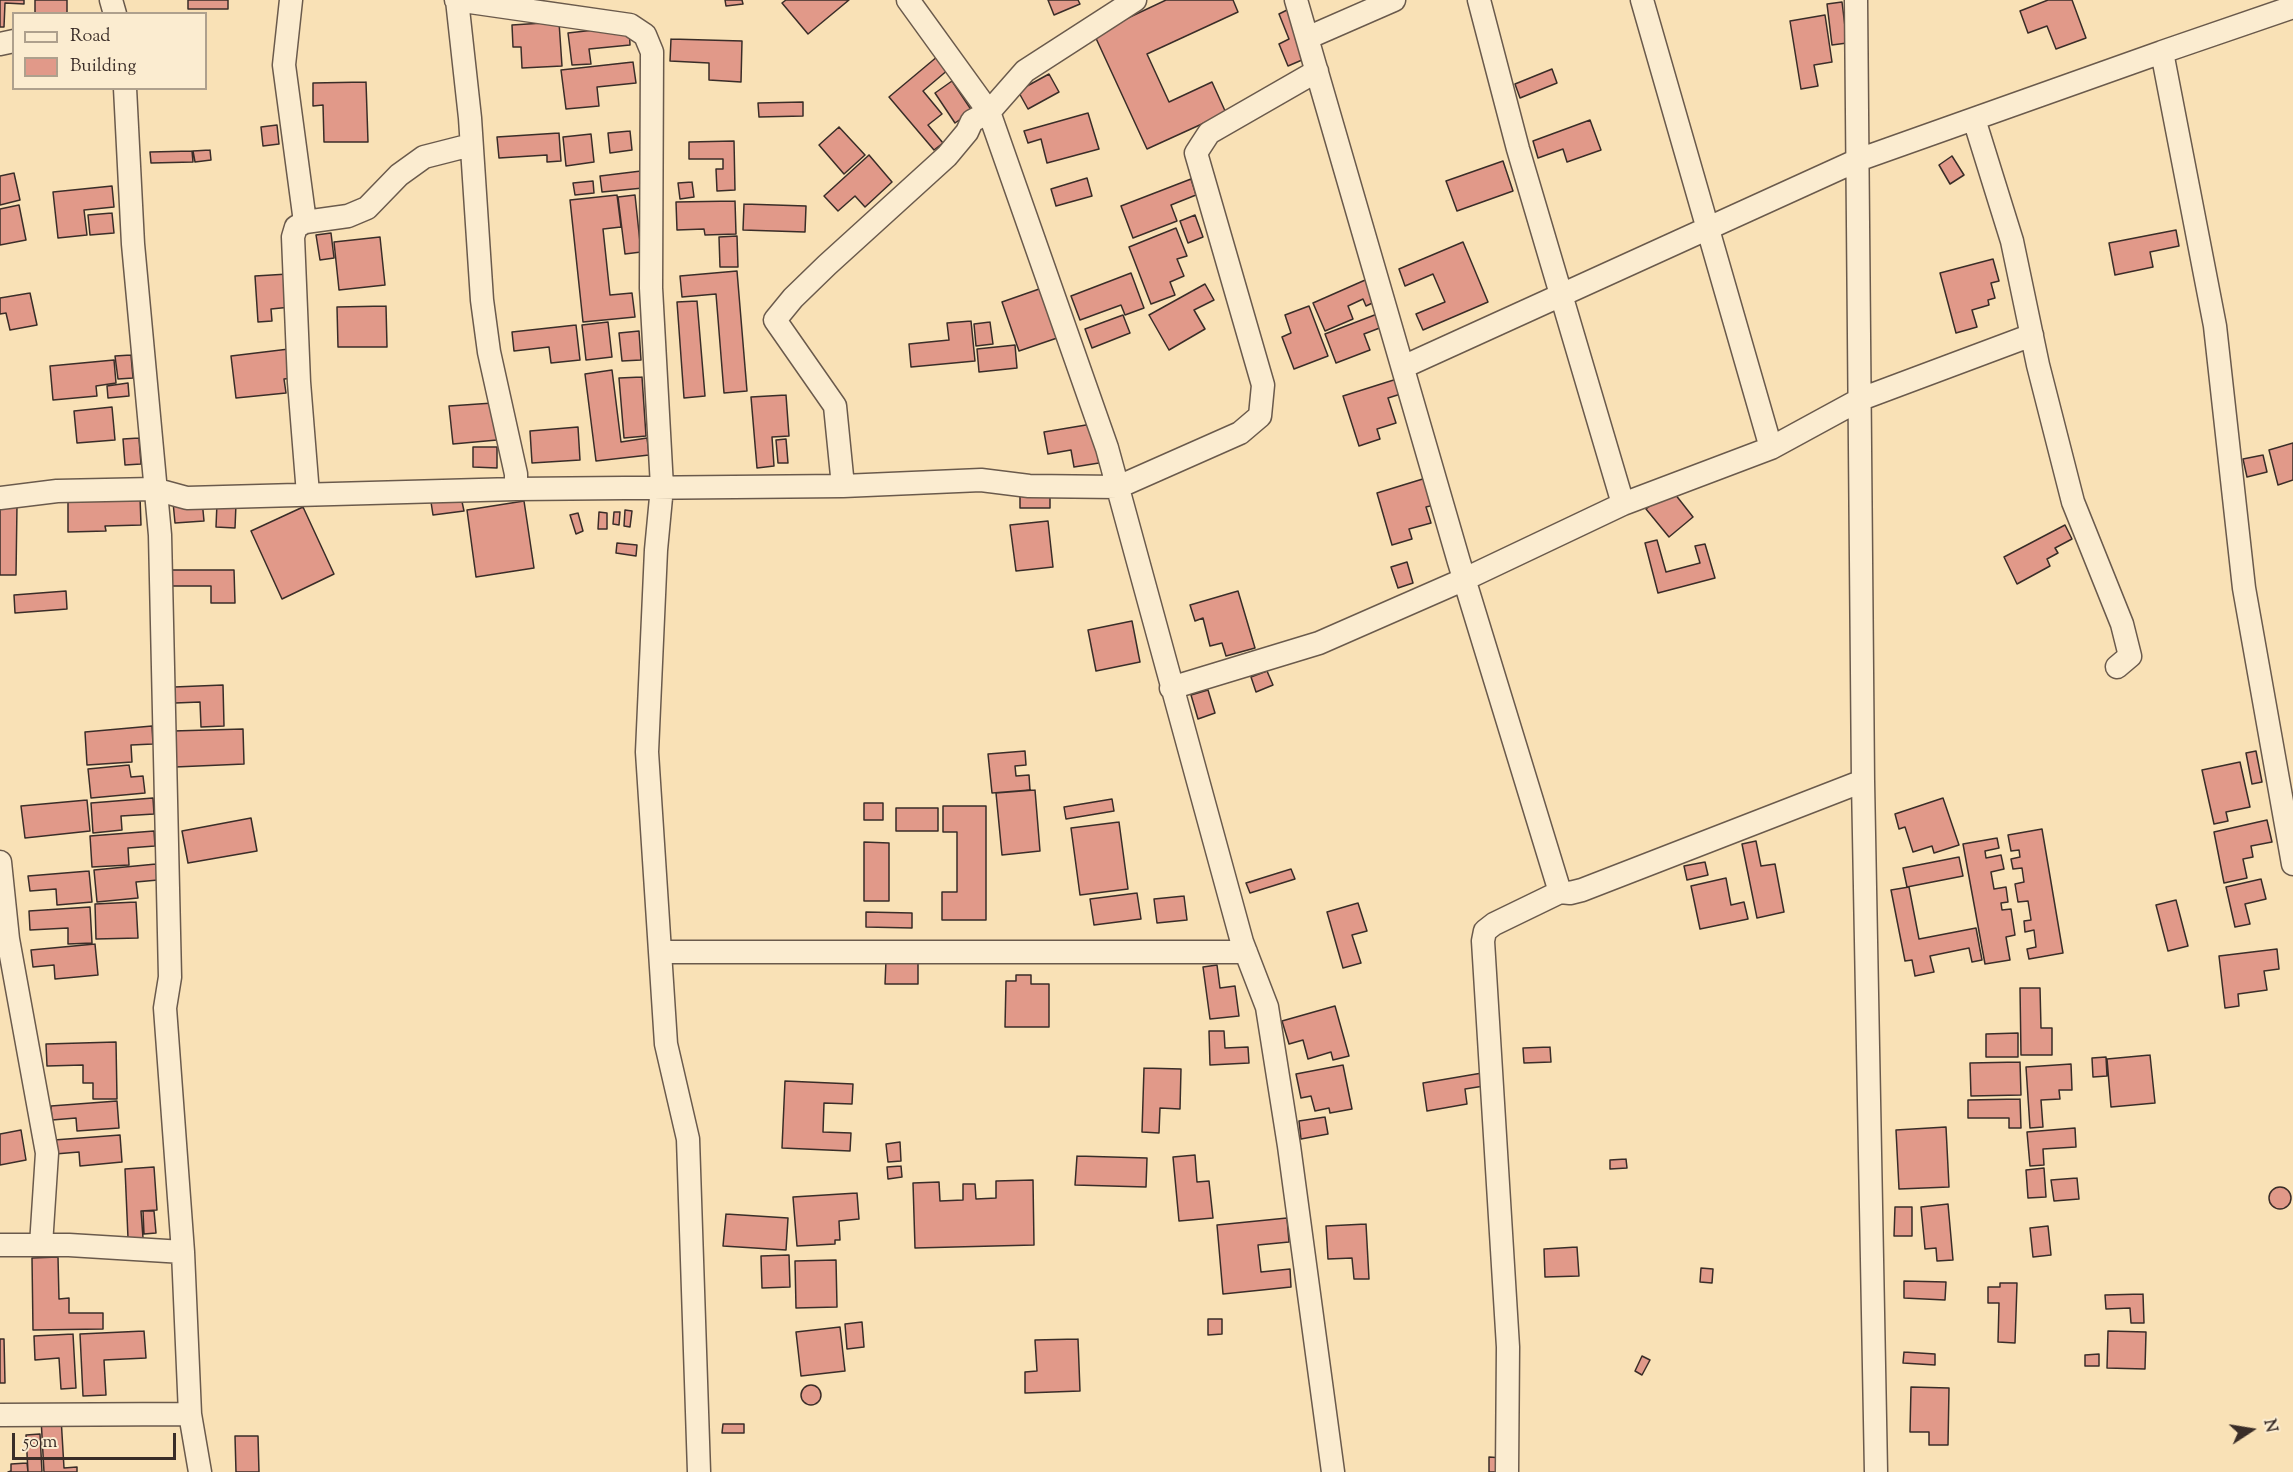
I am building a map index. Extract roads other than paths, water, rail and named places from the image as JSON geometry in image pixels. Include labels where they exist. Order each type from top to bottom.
[{"type":"street","points":[[291,0],[284,65],[305,222]]},
{"type":"street","points":[[516,489],[516,474],[489,352],[482,300],[471,145],[456,0],[554,6],[630,25],[645,35],[652,52],[651,288],[662,487],[656,550],[647,752],[666,1044],[687,1139],[699,1472]]},
{"type":"street","points":[[908,0],[988,112],[1107,448],[1171,688],[1246,952],[1267,1007],[1289,1146],[1333,1472]]},
{"type":"street","points":[[843,486],[835,406],[775,320],[793,298],[834,258],[947,156],[967,132],[972,121],[988,112],[1025,71],[1135,0]]},
{"type":"street","points":[[1296,0],[1464,579],[1560,891]]},
{"type":"street","points":[[1307,38],[1394,0]]},
{"type":"street","points":[[1479,0],[1518,149],[1623,504]]},
{"type":"street","points":[[1642,0],[1771,448]]},
{"type":"street","points":[[1856,0],[1863,781],[1876,1472]]},
{"type":"street","points":[[1403,368],[1858,160],[2293,7]]},
{"type":"street","points":[[2162,52],[2215,326],[2244,588],[2293,864]]},
{"type":"street","points":[[0,498],[57,491],[154,489],[187,498],[488,492],[516,489],[843,486],[981,480],[1029,486],[1118,487],[1240,433],[1260,416],[1263,385],[1196,153],[1209,134],[1317,71]]},
{"type":"street","points":[[125,90],[131,212],[144,339],[161,558],[162,712],[170,966],[169,993],[165,1008],[183,1252],[190,1414],[200,1472]]},
{"type":"street","points":[[1974,119],[2012,241],[2032,335],[2073,502],[2130,656],[2117,667]]},
{"type":"street","points":[[308,494],[299,382],[293,237],[296,227],[305,222],[348,216],[367,208],[399,175],[424,157],[471,145]]},
{"type":"street","points":[[1171,688],[1319,643],[1464,579],[1623,504],[1771,448],[1861,399],[2032,335]]},
{"type":"street","points":[[1507,1472],[1508,1347],[1483,941],[1485,931],[1494,924],[1560,891],[1570,893],[1582,890],[1863,781]]},
{"type":"street","points":[[0,862],[8,939],[47,1153],[41,1245]]},
{"type":"street","points":[[660,952],[1246,952]]},
{"type":"street","points":[[0,1245],[183,1252]]},
{"type":"street","points":[[0,1415],[190,1414]]}]
